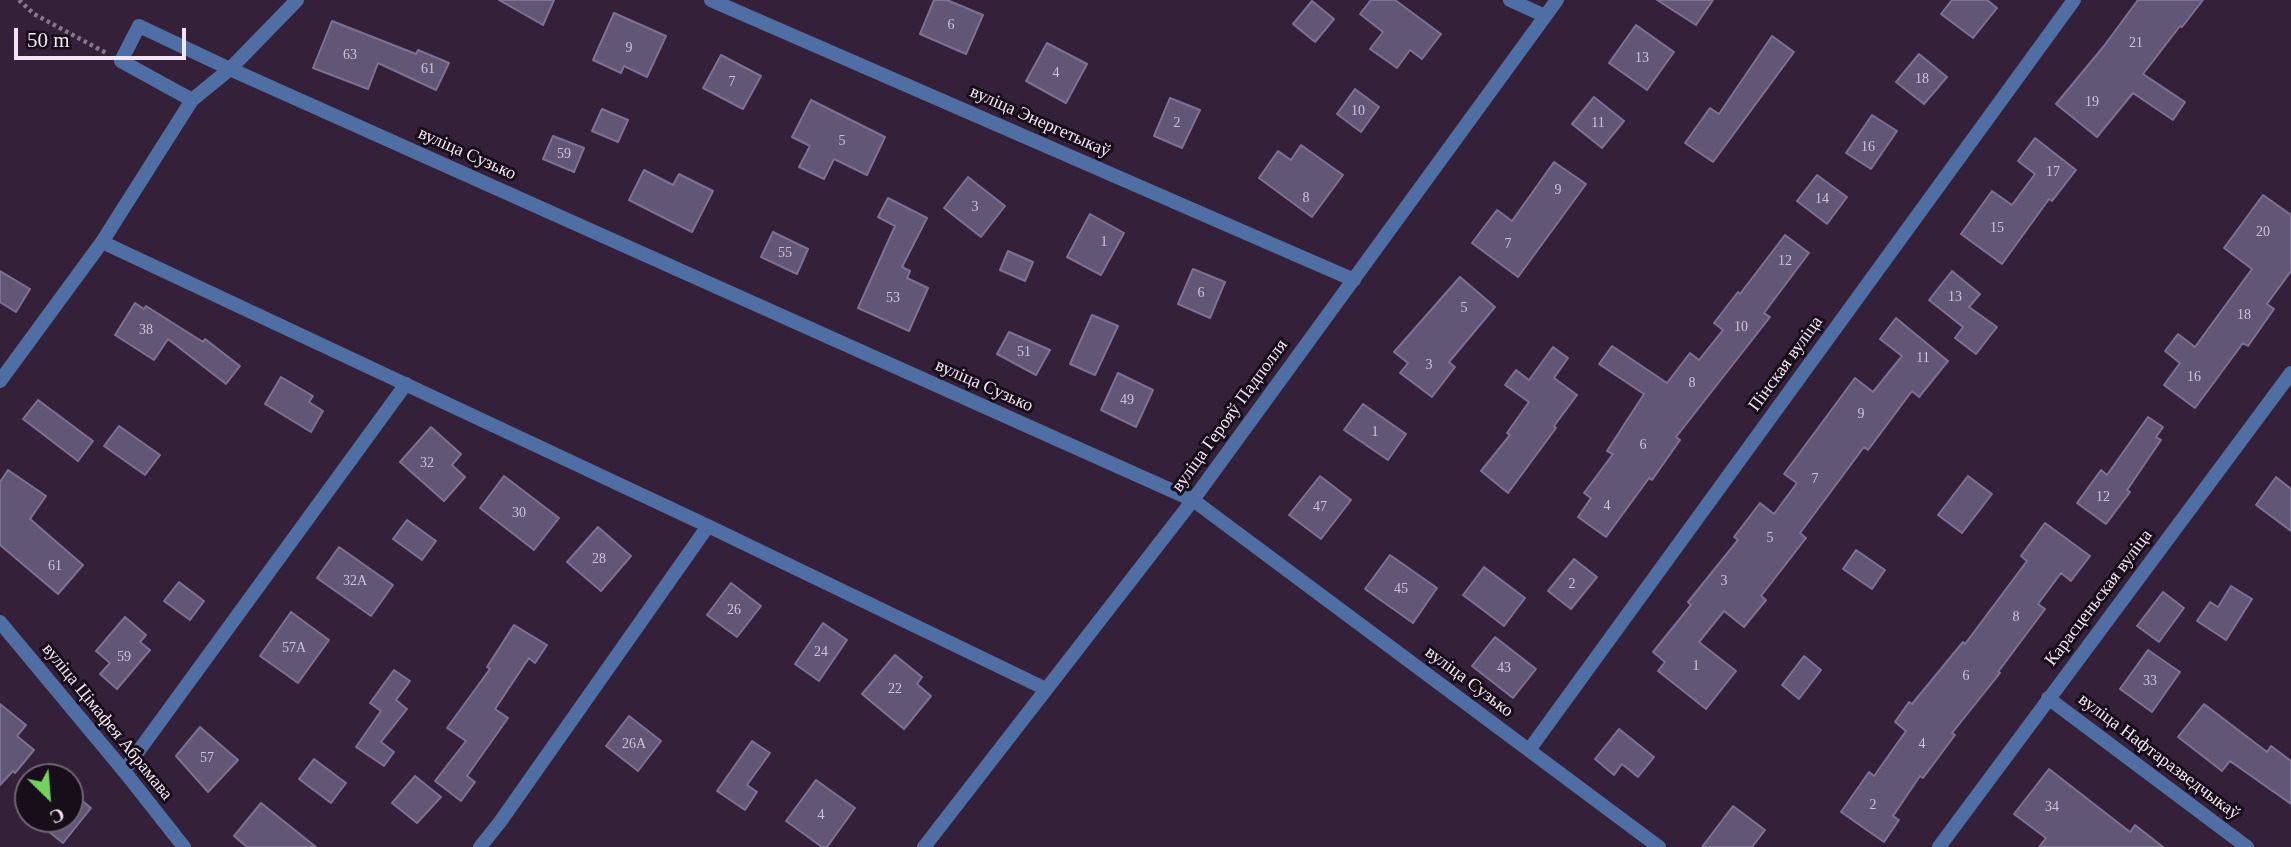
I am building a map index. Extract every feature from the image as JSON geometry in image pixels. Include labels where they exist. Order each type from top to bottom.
[{"type":"street","points":[[0,381],[102,242],[192,100],[230,69],[297,0]]},
{"type":"street","name":"вуліца Энергетыкаў","points":[[711,0],[1354,280]]},
{"type":"street","points":[[1510,0],[1545,16]]},
{"type":"street","name":"вуліца Герояў Падполля","points":[[924,847],[1193,500],[1557,0]]},
{"type":"street","name":"Пінская вуліца","points":[[1529,750],[2074,0]]},
{"type":"street","name":"вуліца Сузько","points":[[121,61],[139,26],[1193,500],[1659,847]]},
{"type":"street","points":[[121,61],[192,100]]},
{"type":"street","points":[[102,242],[708,526],[1046,689]]},
{"type":"street","name":"Карасценьская вуліца","points":[[1938,847],[2291,373]]},
{"type":"street","points":[[124,771],[406,384]]},
{"type":"street","points":[[480,847],[708,526]]},
{"type":"street","name":"вуліца Цімафея Абрамава","points":[[0,622],[184,847]]},
{"type":"street","name":"вуліца Нафтаразведчыкаў","points":[[2048,698],[2247,847]]},
{"type":"path","points":[[19,0],[34,14],[121,61]]},
{"type":"building","points":[[499,0],[554,0],[543,25]]},
{"type":"building","points":[[934,0],[947,0],[983,15],[966,54],[920,34]]},
{"type":"building","points":[[1371,0],[1395,0],[1441,34],[1422,59],[1410,50],[1397,68],[1370,49],[1383,32],[1360,14]]},
{"type":"building","points":[[1657,0],[1713,0],[1696,25]]},
{"type":"building","points":[[1952,0],[1987,0],[1997,8],[1973,38],[1941,14]]},
{"type":"building","points":[[2138,0],[2203,0],[2143,74],[2185,102],[2173,120],[2133,93],[2097,137],[2056,104]]},
{"type":"building","points":[[1312,1],[1334,19],[1315,42],[1293,24]]},
{"type":"building","points":[[614,13],[666,36],[647,77],[624,66],[621,73],[593,60]]},
{"type":"building","points":[[332,21],[416,54],[418,50],[449,63],[436,90],[378,63],[368,89],[313,68]]},
{"type":"building","points":[[1636,25],[1674,52],[1647,90],[1609,63]]},
{"type":"building","points":[[1772,36],[1794,52],[1713,162],[1685,143],[1710,108],[1719,114]]},
{"type":"building","points":[[1047,43],[1087,64],[1066,103],[1026,81]]},
{"type":"building","points":[[1919,54],[1947,77],[1924,104],[1896,82]]},
{"type":"building","points":[[721,55],[761,76],[743,109],[703,88]]},
{"type":"building","points":[[1355,89],[1379,107],[1361,132],[1337,114]]},
{"type":"building","points":[[1594,97],[1624,121],[1602,148],[1572,124]]},
{"type":"building","points":[[1170,98],[1200,110],[1182,148],[1154,136]]},
{"type":"building","points":[[811,100],[885,137],[867,175],[834,159],[824,179],[799,167],[810,146],[792,137]]},
{"type":"building","points":[[602,109],[628,120],[618,142],[592,131]]},
{"type":"building","points":[[1872,115],[1897,131],[1871,169],[1846,153]]},
{"type":"building","points":[[553,136],[584,148],[574,172],[543,159]]},
{"type":"building","points":[[2035,138],[2076,170],[2052,201],[2049,199],[2002,264],[1961,234],[1992,191],[2012,205],[2035,174],[2018,161]]},
{"type":"building","points":[[1301,145],[1343,175],[1312,217],[1259,178],[1278,151],[1291,160]]},
{"type":"building","points":[[1554,162],[1586,184],[1518,277],[1472,243],[1497,210],[1512,221]]},
{"type":"building","points":[[644,170],[673,185],[679,174],[713,191],[692,232],[629,200]]},
{"type":"building","points":[[1817,175],[1847,197],[1827,224],[1797,201]]},
{"type":"building","points":[[968,177],[1005,206],[981,237],[944,208]]},
{"type":"building","points":[[2263,195],[2291,215],[2291,271],[2267,304],[2274,309],[2248,346],[2243,343],[2195,408],[2164,385],[2180,363],[2165,351],[2178,334],[2195,347],[2252,269],[2224,248]]},
{"type":"building","points":[[888,198],[927,218],[902,267],[910,271],[907,278],[928,288],[909,331],[858,308],[895,226],[878,217]]},
{"type":"building","points":[[1090,214],[1124,233],[1101,275],[1067,257]]},
{"type":"building","points":[[773,232],[808,249],[797,274],[761,257]]},
{"type":"building","points":[[1785,235],[1809,253],[1764,313],[1770,317],[1676,437],[1680,440],[1652,480],[1649,478],[1606,537],[1578,517],[1591,498],[1584,493],[1613,454],[1607,451],[1644,394],[1599,364],[1612,346],[1667,383],[1690,353],[1699,360],[1723,330],[1714,323]]},
{"type":"building","points":[[1008,251],[1033,262],[1025,281],[1000,270]]},
{"type":"building","points":[[1193,269],[1225,282],[1210,318],[1178,304]]},
{"type":"building","points":[[0,271],[30,289],[16,312],[0,302]]},
{"type":"building","points":[[1952,271],[1980,294],[1969,307],[1997,327],[1976,354],[1955,338],[1963,327],[1929,300]]},
{"type":"building","points":[[1460,277],[1495,307],[1449,362],[1455,367],[1432,397],[1400,373],[1408,363],[1394,352]]},
{"type":"building","points":[[135,303],[144,309],[146,306],[203,342],[205,339],[240,366],[226,384],[168,339],[154,360],[115,335]]},
{"type":"building","points":[[1092,315],[1118,326],[1095,375],[1070,364]]},
{"type":"building","points":[[1896,318],[1948,361],[1919,397],[1912,391],[1868,450],[1864,447],[1800,533],[1806,538],[1761,596],[1766,600],[1744,627],[1724,611],[1699,642],[1736,671],[1706,709],[1658,671],[1665,662],[1653,652],[1691,605],[1688,602],[1738,540],[1734,537],[1760,503],[1774,514],[1797,483],[1784,474],[1855,378],[1873,392],[1902,356],[1880,339]]},
{"type":"building","points":[[1009,332],[1050,350],[1036,375],[997,354]]},
{"type":"building","points":[[1553,347],[1568,358],[1554,378],[1577,395],[1508,493],[1481,471],[1510,435],[1507,433],[1529,402],[1505,385],[1516,370],[1529,380]]},
{"type":"building","points":[[1118,373],[1153,390],[1136,427],[1101,410]]},
{"type":"building","points":[[281,377],[313,396],[309,402],[323,411],[311,432],[265,404]]},
{"type":"building","points":[[38,400],[93,441],[78,461],[23,419]]},
{"type":"building","points":[[1363,404],[1406,434],[1388,460],[1344,430]]},
{"type":"building","points":[[2148,417],[2163,427],[2156,437],[2161,440],[2127,490],[2130,492],[2106,524],[2077,503],[2101,470],[2107,475]]},
{"type":"building","points":[[119,426],[160,455],[145,475],[104,446]]},
{"type":"building","points":[[431,427],[461,454],[452,465],[465,477],[444,501],[400,462]]},
{"type":"building","points":[[8,470],[46,496],[30,519],[83,565],[58,594],[0,545],[0,482]]},
{"type":"building","points":[[504,476],[559,518],[534,550],[480,508]]},
{"type":"building","points":[[1320,476],[1351,500],[1321,539],[1289,515]]},
{"type":"building","points":[[1968,476],[1992,494],[1962,533],[1938,515]]},
{"type":"building","points":[[2276,477],[2291,489],[2291,531],[2256,505]]},
{"type":"building","points":[[407,520],[436,541],[422,560],[393,539]]},
{"type":"building","points":[[2045,523],[2090,556],[2071,581],[2061,573],[2038,604],[2045,609],[1998,672],[2000,673],[1952,733],[1955,735],[1923,778],[1920,776],[1893,816],[1899,820],[1884,842],[1841,812],[1869,772],[1874,776],[1906,731],[1895,722],[1909,702],[1912,704],[1963,642],[1965,644],[2027,561],[2021,556]]},
{"type":"building","points":[[598,527],[631,556],[601,591],[567,562]]},
{"type":"building","points":[[339,547],[393,585],[371,616],[317,578]]},
{"type":"building","points":[[1856,550],[1885,570],[1872,589],[1843,569]]},
{"type":"building","points":[[1390,555],[1437,588],[1413,623],[1365,589]]},
{"type":"building","points":[[1574,559],[1597,577],[1571,609],[1548,591]]},
{"type":"building","points":[[1484,567],[1525,598],[1504,626],[1463,595]]},
{"type":"building","points":[[179,582],[204,601],[190,620],[164,601]]},
{"type":"building","points":[[731,583],[761,606],[737,637],[707,615]]},
{"type":"building","points":[[2231,586],[2252,599],[2226,640],[2197,621],[2210,602],[2218,607]]},
{"type":"building","points":[[2163,592],[2184,608],[2159,642],[2137,626]]},
{"type":"building","points":[[291,612],[329,640],[298,683],[260,656]]},
{"type":"building","points":[[125,617],[146,635],[140,642],[150,650],[117,689],[100,674],[110,663],[96,651]]},
{"type":"building","points":[[823,623],[847,640],[819,681],[795,664]]},
{"type":"building","points":[[514,625],[547,645],[535,663],[529,658],[495,709],[508,718],[467,776],[475,782],[461,801],[435,781],[466,741],[447,728],[490,669],[487,667]]},
{"type":"building","points":[[1495,637],[1536,669],[1513,698],[1472,666]]},
{"type":"building","points":[[2148,650],[2180,672],[2152,712],[2120,689]]},
{"type":"building","points":[[895,655],[922,677],[917,684],[931,696],[904,729],[862,694]]},
{"type":"building","points":[[1804,656],[1821,670],[1799,699],[1782,685]]},
{"type":"building","points":[[394,670],[410,681],[396,700],[407,709],[381,742],[394,752],[384,766],[356,747],[381,711],[370,703]]},
{"type":"building","points":[[0,704],[26,725],[17,736],[34,750],[23,763],[14,763],[14,772],[0,785]]},
{"type":"building","points":[[2204,704],[2267,752],[2271,746],[2291,761],[2291,804],[2230,761],[2222,771],[2178,737]]},
{"type":"building","points":[[629,716],[661,741],[638,771],[606,746]]},
{"type":"building","points":[[200,727],[238,760],[208,792],[176,756]]},
{"type":"building","points":[[1619,729],[1654,757],[1638,777],[1622,764],[1614,775],[1595,759]]},
{"type":"building","points":[[752,741],[770,753],[747,785],[757,792],[745,810],[717,791]]},
{"type":"building","points":[[314,759],[346,783],[331,803],[299,779]]},
{"type":"building","points":[[2049,769],[2130,832],[2135,825],[2163,847],[2039,847],[2046,838],[2014,814]]},
{"type":"building","points":[[415,776],[441,797],[417,823],[392,803]]},
{"type":"building","points":[[816,780],[855,808],[827,847],[822,847],[786,821]]},
{"type":"building","points":[[84,802],[91,808],[84,817]]},
{"type":"building","points":[[261,803],[316,847],[247,847],[234,836]]},
{"type":"building","points":[[1733,806],[1765,830],[1752,847],[1702,847]]},
{"type":"building","points":[[50,833],[71,833],[63,843]]}]
